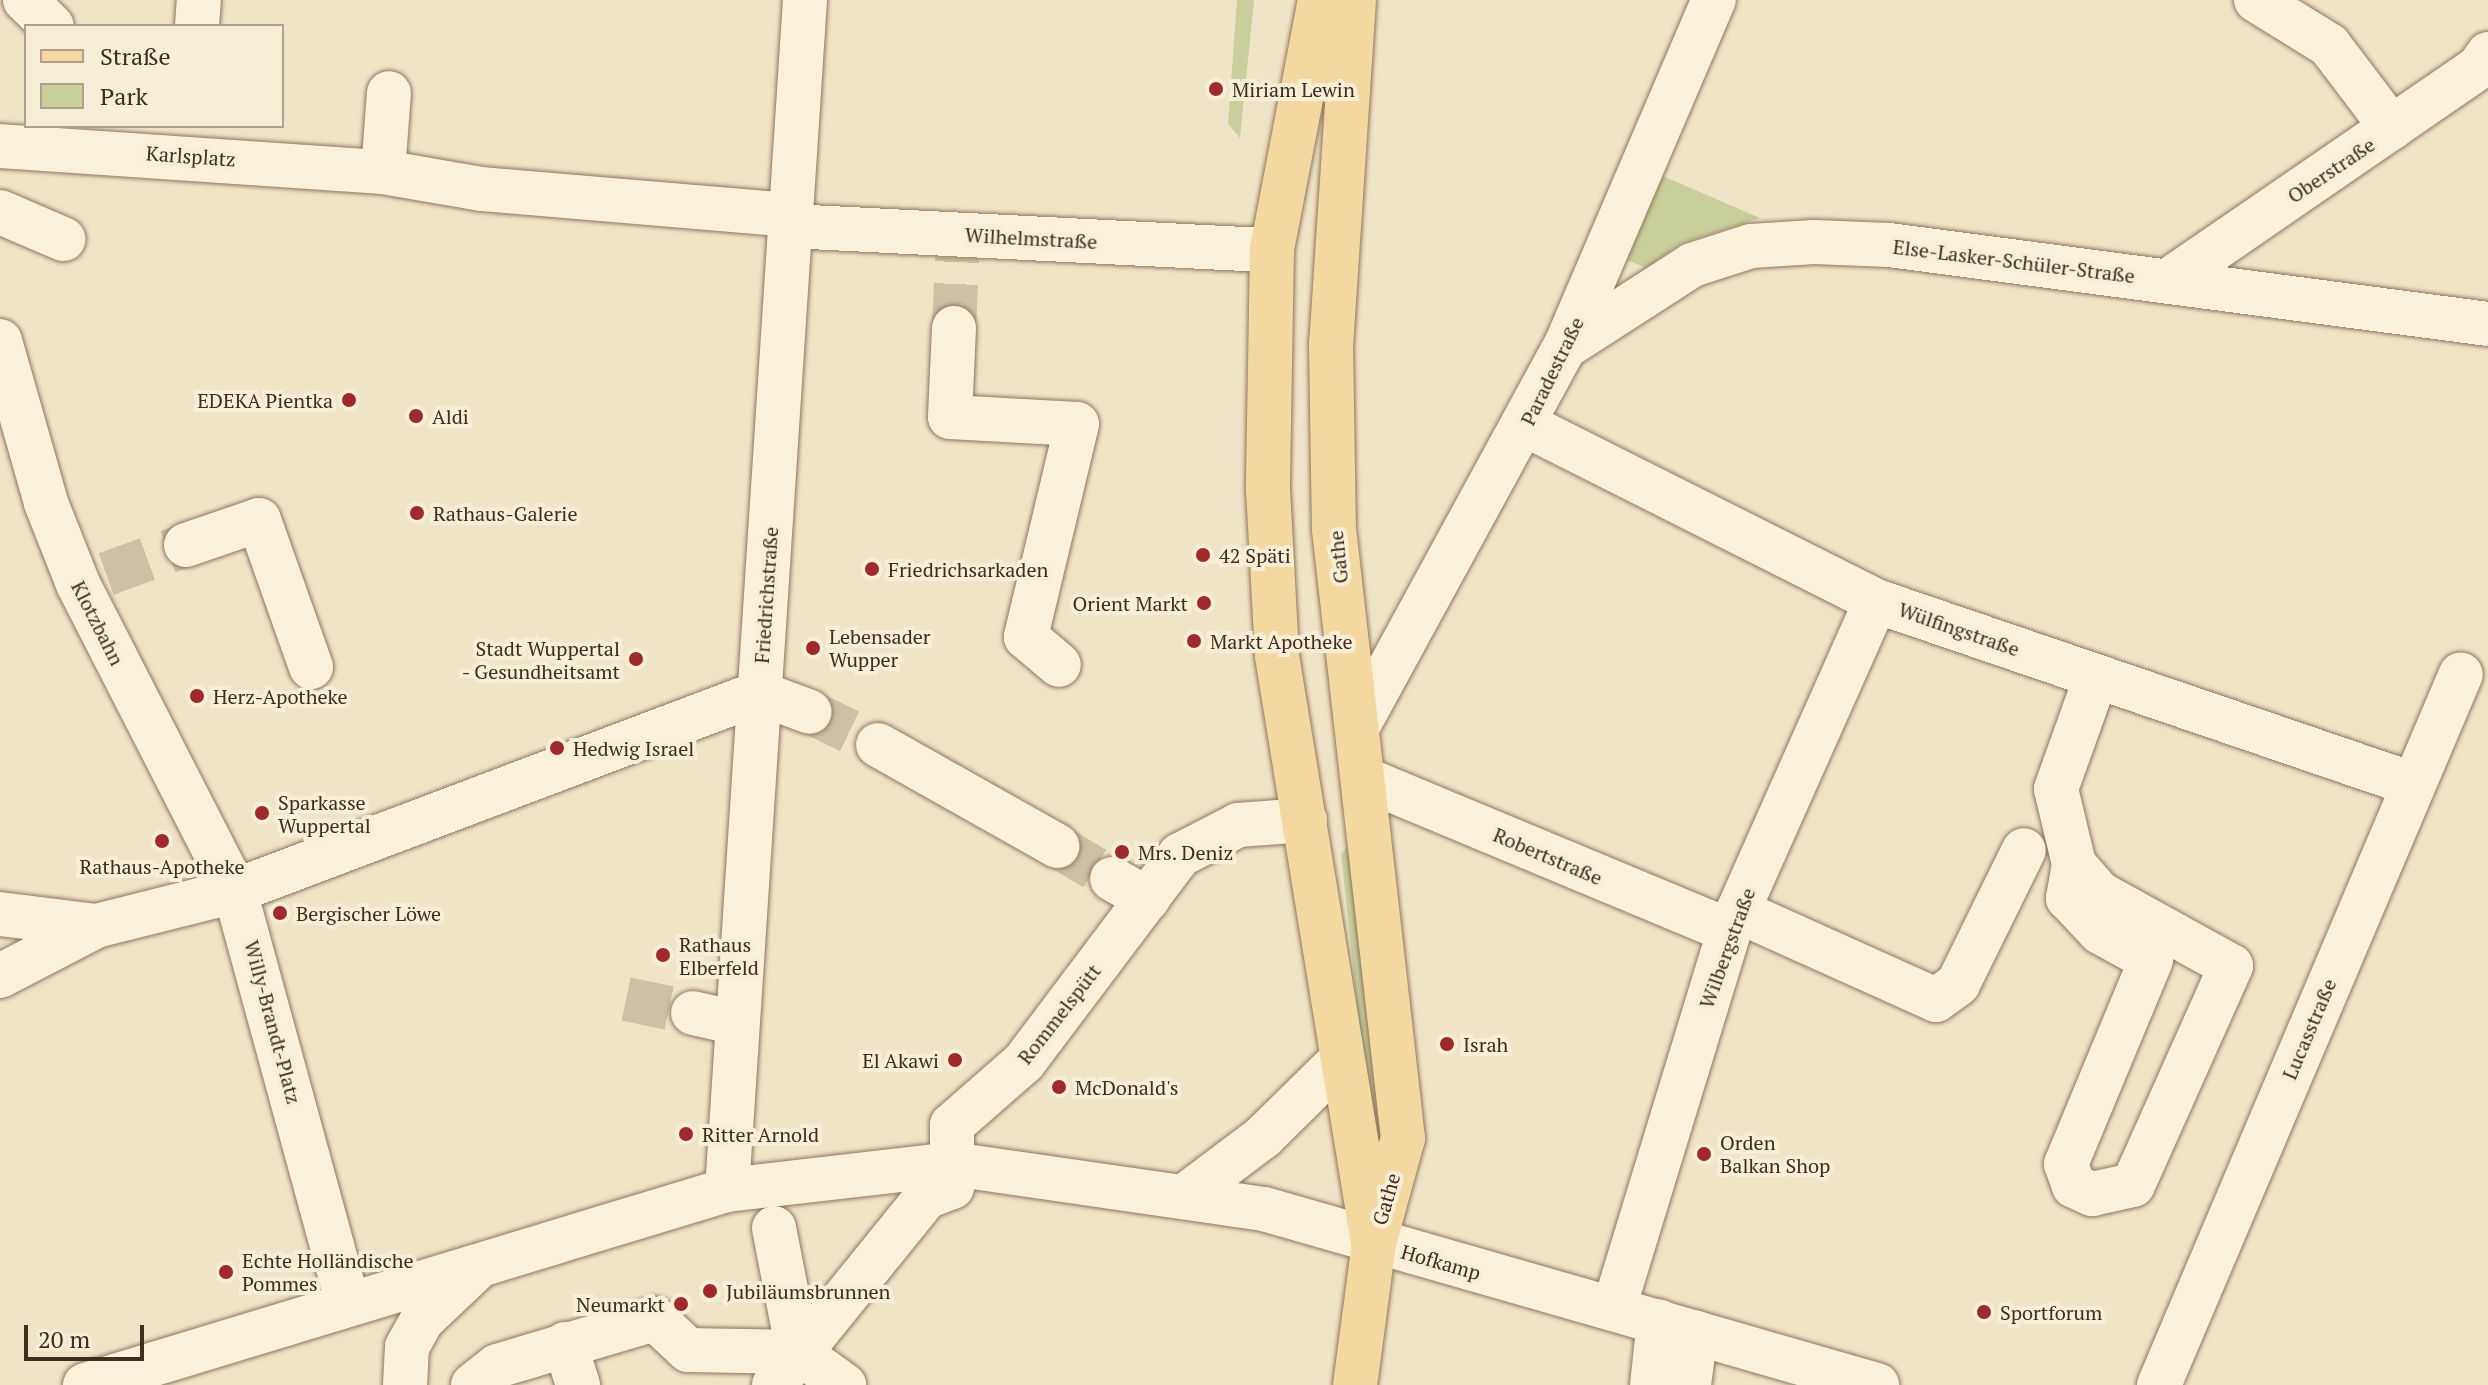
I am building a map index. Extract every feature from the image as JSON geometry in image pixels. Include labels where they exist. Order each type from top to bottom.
[{"type":"main road","name":"Gathe","points":[[1320,0],[1272,250],[1268,489],[1276,638],[1374,1243]]},
{"type":"main road","name":"Gathe","points":[[1354,0],[1331,343],[1334,529],[1369,798],[1403,1138],[1374,1243]]},
{"type":"main road","points":[[1304,816],[1343,837],[1367,829],[1369,798]]},
{"type":"main road","points":[[1355,1385],[1374,1243]]},
{"type":"street","points":[[25,0],[50,24]]},
{"type":"street","points":[[52,24],[55,0]]},
{"type":"street","points":[[197,24],[199,0]]},
{"type":"street","name":"Friedrichstraße","points":[[727,1190],[737,1023],[749,661],[790,221],[805,0]]},
{"type":"street","name":"Paradestraße","points":[[1358,726],[1526,425],[1565,347],[1714,0]]},
{"type":"street","points":[[2256,0],[2329,45],[2392,128]]},
{"type":"street","name":"Oberstraße","points":[[2168,281],[2485,65]]},
{"type":"street","points":[[383,172],[389,93]]},
{"type":"street","name":"Karlsplatz","points":[[0,146],[190,141],[645,217],[790,221]]},
{"type":"street","points":[[0,212],[63,239]]},
{"type":"street","name":"Wilhelmstraße","points":[[790,221],[958,246],[1272,250]]},
{"type":"street","name":"Else-Lasker-Schüler-Straße","points":[[1565,347],[1692,265],[1751,246],[1889,245],[2488,324]]},
{"type":"street","points":[[954,328],[950,417],[1077,424],[1026,637],[1059,665]]},
{"type":"street","name":"Klotzbahn","points":[[0,341],[46,503],[92,579],[235,891]]},
{"type":"street","name":"Wülfingstraße","points":[[1526,425],[1876,601],[2412,784]]},
{"type":"street","points":[[186,545],[259,520],[311,667]]},
{"type":"street","name":"Wilbergstraße","points":[[1614,1308],[1733,921],[1876,601]]},
{"type":"street","points":[[0,976],[96,926],[235,891],[375,821],[749,661],[810,712]]},
{"type":"street","name":"Lucasstraße","points":[[2159,1385],[2461,674]]},
{"type":"street","points":[[2074,864],[2099,893],[2231,966],[2133,1185],[2092,1194],[2074,1186],[2066,1164],[2151,960],[2100,932],[2068,898],[2074,864],[2056,789],[2096,677]]},
{"type":"street","points":[[878,745],[1057,846]]},
{"type":"street","name":"Robertstraße","points":[[1369,798],[1733,921],[1936,1000],[1958,984],[2024,850]]},
{"type":"street","name":"Rommelspütt","points":[[952,1164],[952,1125],[1024,1062],[1130,889],[1180,855],[1238,825],[1304,816]]},
{"type":"street","name":"Willy-Brandt-Platz","points":[[235,891],[299,1115],[347,1301]]},
{"type":"street","points":[[0,914],[96,926]]},
{"type":"street","points":[[693,1013],[737,1023]]},
{"type":"street","points":[[1186,1195],[1263,1137],[1342,1059]]},
{"type":"street","points":[[85,1385],[347,1301],[727,1190],[952,1164],[952,1187],[926,1197],[786,1369]]},
{"type":"street","name":"Hofkamp","points":[[952,1164],[1186,1195],[1264,1209],[1877,1385]]},
{"type":"street","points":[[774,1228],[786,1369]]},
{"type":"street","points":[[405,1385],[407,1347],[422,1320],[488,1259]]},
{"type":"street","points":[[473,1385],[497,1366],[655,1319],[688,1350],[786,1369],[844,1385]]},
{"type":"street","points":[[1652,1385],[1692,1331]]},
{"type":"street","points":[[1689,1385],[1692,1331]]},
{"type":"street","points":[[1692,1331],[1715,1385]]},
{"type":"street","points":[[565,1344],[578,1385]]},
{"type":"green space","points":[[1237,0],[1254,0],[1240,138],[1228,124]]},
{"type":"green space","points":[[1663,176],[1760,218],[1681,243],[1647,268],[1627,260]]},
{"type":"green space","points":[[1347,847],[1354,848],[1383,1132],[1371,1133],[1341,854]]},
{"type":"tunnel","points":[[954,328],[957,258]]},
{"type":"tunnel","points":[[106,574],[186,545]]},
{"type":"tunnel","points":[[810,712],[878,745]]},
{"type":"tunnel","points":[[1057,846],[1112,879]]},
{"type":"tunnel","points":[[626,999],[693,1013]]},
{"type":"place","name":"Miriam Lewin","points":[[1216,89]]},
{"type":"place","name":"EDEKA Pientka","points":[[349,400]]},
{"type":"place","name":"Aldi","points":[[416,416]]},
{"type":"place","name":"Rathaus-Galerie","points":[[417,513]]},
{"type":"place","name":"42 Späti","points":[[1203,555]]},
{"type":"place","name":"Friedrichsarkaden","points":[[872,569]]},
{"type":"place","name":"Orient Markt","points":[[1204,603]]},
{"type":"place","name":"Markt Apotheke","points":[[1194,641]]},
{"type":"place","name":"Lebensader Wupper","points":[[813,648]]},
{"type":"place","name":"Stadt Wuppertal - Gesundheitsamt","points":[[636,659]]},
{"type":"place","name":"Herz-Apotheke","points":[[197,696]]},
{"type":"place","name":"Hedwig Israel","points":[[557,748]]},
{"type":"place","name":"Sparkasse Wuppertal","points":[[262,813]]},
{"type":"place","name":"Rathaus-Apotheke","points":[[162,841]]},
{"type":"place","name":"Mrs. Deniz","points":[[1122,852]]},
{"type":"place","name":"Bergischer Löwe","points":[[280,913]]},
{"type":"place","name":"Rathaus Elberfeld","points":[[663,955]]},
{"type":"place","name":"Israh","points":[[1447,1044]]},
{"type":"place","name":"El Akawi","points":[[955,1060]]},
{"type":"place","name":"McDonald's","points":[[1059,1087]]},
{"type":"place","name":"Ritter Arnold","points":[[686,1134]]},
{"type":"place","name":"Orden Balkan Shop","points":[[1704,1154]]},
{"type":"place","name":"Echte Holländische Pommes","points":[[226,1272]]},
{"type":"place","name":"Jubiläumsbrunnen","points":[[710,1291]]},
{"type":"place","name":"Neumarkt","points":[[681,1304]]},
{"type":"place","name":"Sportforum","points":[[1984,1312]]}]
